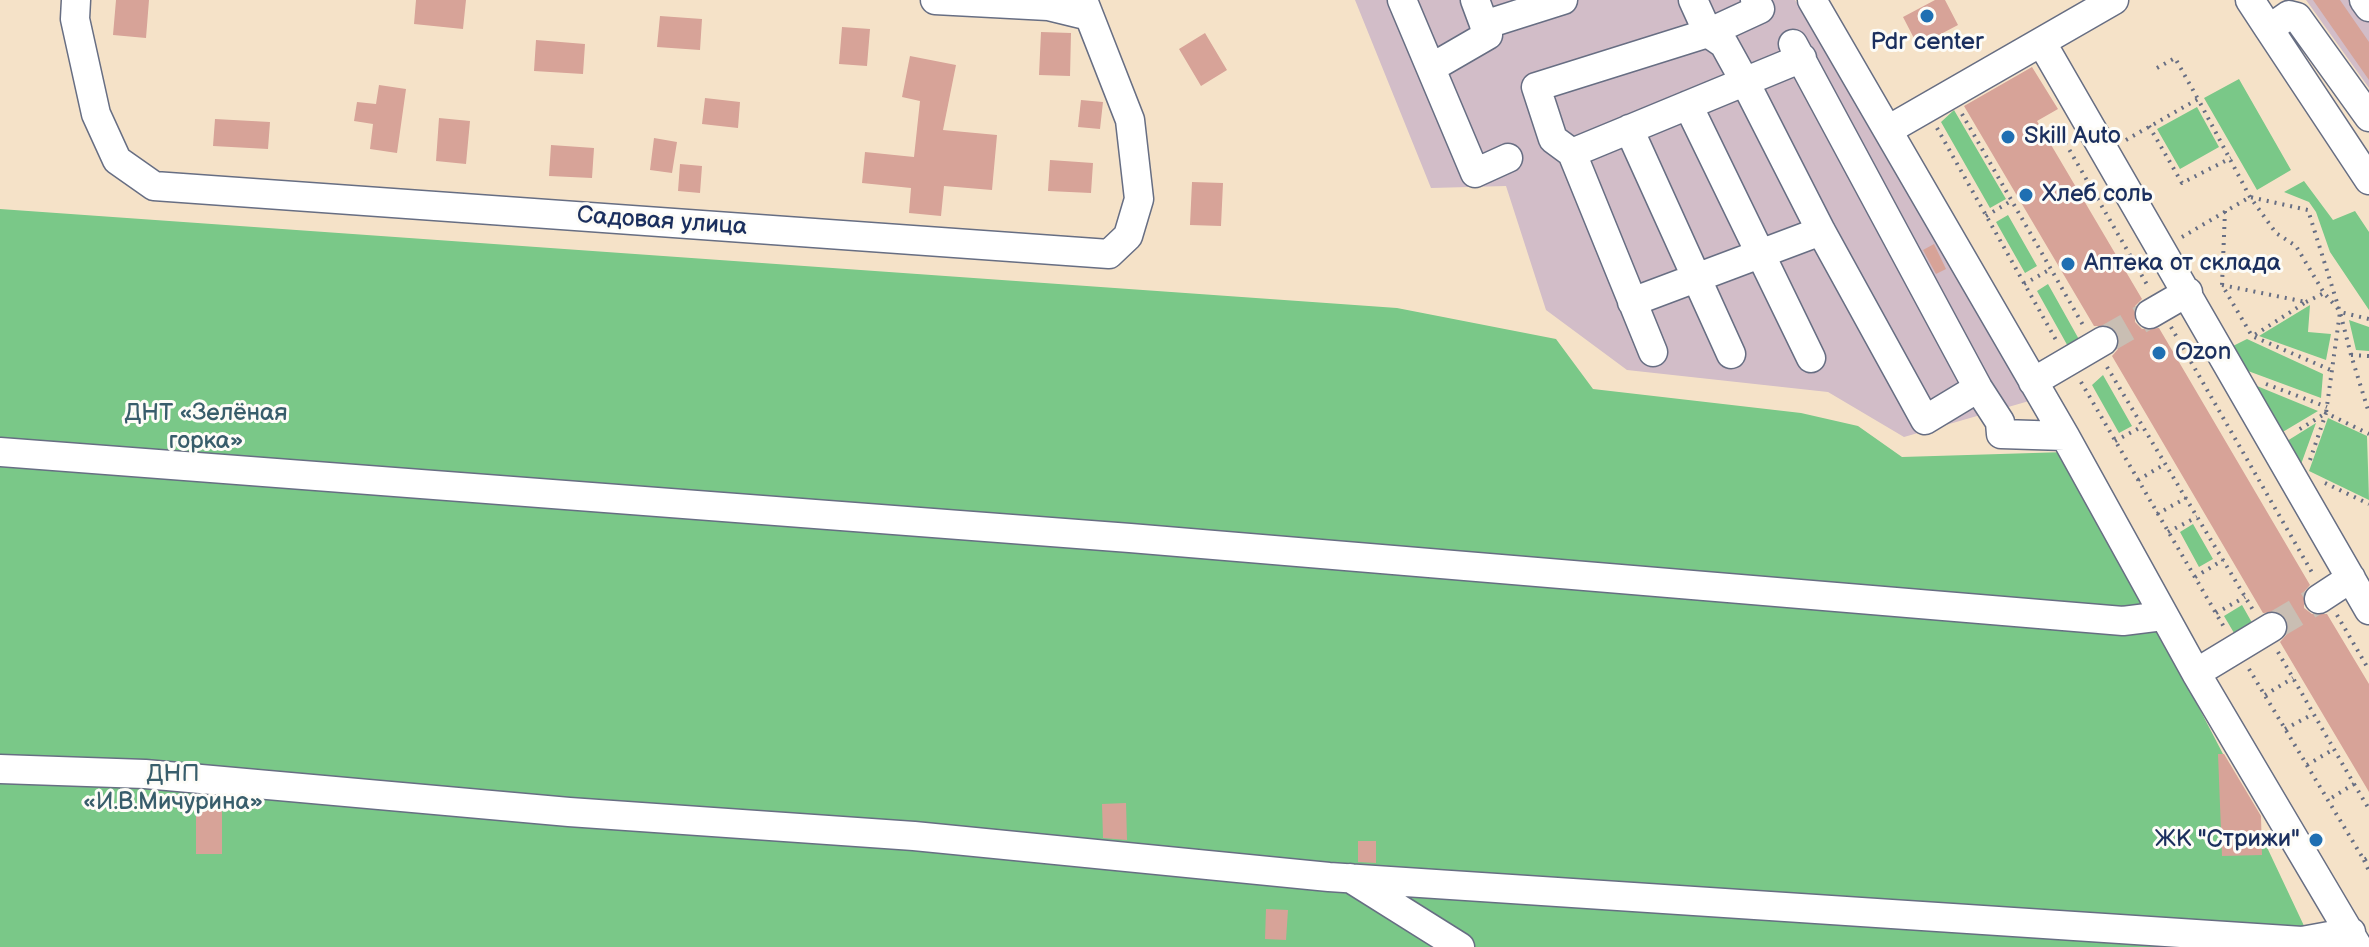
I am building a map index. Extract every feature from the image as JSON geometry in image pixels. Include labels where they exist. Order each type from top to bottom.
[{"type":"street","name":"Садовая улица","points":[[76,0],[75,19],[96,114],[117,160],[154,186],[1109,254],[1128,236],[1139,199],[1130,120],[1086,8]]},
{"type":"street","points":[[935,0],[1086,8]]},
{"type":"street","points":[[1402,0],[1475,173],[1508,158]]},
{"type":"street","points":[[1431,68],[1488,35],[1480,12],[1563,0]]},
{"type":"street","points":[[1693,0],[1708,33],[1724,44],[1745,82],[1821,231],[1925,420],[1978,388]]},
{"type":"street","points":[[1653,352],[1572,153],[1553,139],[1536,87],[1708,33],[1760,9],[1755,0]]},
{"type":"street","points":[[0,769],[145,774],[569,812],[914,836],[1349,877],[2302,941],[2357,932],[2196,673],[2065,436],[1812,0]]},
{"type":"street","points":[[1888,130],[2114,0]]},
{"type":"street","points":[[2250,0],[2369,180]]},
{"type":"street","points":[[2364,0],[2369,7]]},
{"type":"street","points":[[2269,29],[2289,15],[2297,17],[2369,117]]},
{"type":"street","points":[[2042,43],[2369,610]]},
{"type":"street","points":[[1572,153],[1745,82],[1798,51],[1978,388],[2000,422],[2001,434],[2065,436]]},
{"type":"street","points":[[1688,105],[1811,358]]},
{"type":"street","points":[[1629,129],[1731,354]]},
{"type":"street","points":[[1632,302],[1698,280],[1821,231]]},
{"type":"street","points":[[2155,311],[2188,292]]},
{"type":"street","points":[[2033,382],[2099,344]]},
{"type":"street","points":[[0,452],[1114,537],[2123,621],[2163,616]]},
{"type":"street","points":[[2322,597],[2351,578]]},
{"type":"street","points":[[2196,673],[2269,629]]},
{"type":"street","points":[[1349,877],[1460,947]]},
{"type":"path","points":[[2157,68],[2175,58],[2250,197],[2276,233],[2296,246],[2324,293],[2340,312],[2369,319]]},
{"type":"path","points":[[2106,151],[2198,99]]},
{"type":"path","points":[[1955,101],[2051,269],[2099,344],[2165,464],[2245,597],[2269,629],[2293,678],[2369,809]]},
{"type":"path","points":[[1930,115],[2068,361],[2236,648],[2366,859],[2369,871]]},
{"type":"path","points":[[2061,125],[2062,137],[2155,311],[2322,597],[2369,670]]},
{"type":"path","points":[[2149,126],[2182,183],[2231,158]]},
{"type":"path","points":[[2162,248],[2250,197],[2308,210],[2369,412]]},
{"type":"path","points":[[1986,216],[2012,201]]},
{"type":"path","points":[[2225,211],[2222,285],[2252,336],[2333,371]]},
{"type":"path","points":[[2024,284],[2051,269]]},
{"type":"path","points":[[2222,285],[2306,302]]},
{"type":"path","points":[[2252,336],[2324,293]]},
{"type":"path","points":[[2309,461],[2326,410],[2340,312]]},
{"type":"path","points":[[2351,355],[2369,356]]},
{"type":"path","points":[[2233,371],[2326,410],[2369,434]]},
{"type":"path","points":[[2275,445],[2326,410]]},
{"type":"path","points":[[2115,441],[2143,426]]},
{"type":"path","points":[[2138,480],[2165,464]]},
{"type":"path","points":[[2318,480],[2369,504]]},
{"type":"path","points":[[2157,514],[2186,498]]},
{"type":"path","points":[[2168,532],[2197,517]]},
{"type":"path","points":[[2195,577],[2223,560]]},
{"type":"path","points":[[2216,614],[2245,597]]},
{"type":"path","points":[[2265,695],[2293,678]]},
{"type":"path","points":[[2285,729],[2313,714]]},
{"type":"path","points":[[2307,765],[2334,749]]},
{"type":"path","points":[[2328,800],[2354,784]]},
{"type":"shaded area","points":[[1355,0],[1795,0],[1838,63],[2036,399],[1904,437],[1828,392],[1627,370],[1546,310],[1506,186],[1431,188]]},
{"type":"shaded area","points":[[2306,0],[2369,0],[2369,88]]},
{"type":"green space","points":[[2239,79],[2291,170],[2257,190],[2204,98]]},
{"type":"green space","points":[[2197,107],[2219,147],[2180,169],[2157,129]]},
{"type":"green space","points":[[1954,110],[2006,199],[1990,208],[1941,122]]},
{"type":"green space","points":[[2304,181],[2333,220],[2355,211],[2369,232],[2369,310],[2330,252],[2316,212],[2309,202],[2284,192]]},
{"type":"green space","points":[[0,209],[1397,308],[1556,339],[1593,389],[1801,413],[1858,426],[1902,457],[2066,452],[2223,754],[2314,947],[0,947]]},
{"type":"green space","points":[[2008,215],[2037,266],[2025,273],[1996,222]]},
{"type":"green space","points":[[2048,284],[2081,343],[2070,350],[2037,291]]},
{"type":"green space","points":[[2310,305],[2308,332],[2331,334],[2326,360],[2259,336]]},
{"type":"green space","points":[[2349,320],[2369,327],[2369,351],[2356,350]]},
{"type":"green space","points":[[2247,339],[2323,374],[2321,398],[2248,371],[2231,347]]},
{"type":"green space","points":[[2103,375],[2132,426],[2119,433],[2092,385]]},
{"type":"green space","points":[[2257,386],[2318,411],[2281,433]]},
{"type":"green space","points":[[2328,418],[2367,436],[2369,500],[2309,471]]},
{"type":"green space","points":[[2316,423],[2300,467],[2287,441]]},
{"type":"green space","points":[[2193,524],[2213,559],[2199,567],[2180,532]]},
{"type":"green space","points":[[2242,605],[2255,628],[2237,638],[2224,616]]},
{"type":"building","points":[[116,0],[149,0],[146,38],[113,35]]},
{"type":"building","points":[[416,0],[466,0],[463,29],[414,24]]},
{"type":"building","points":[[1935,0],[1945,0],[1958,25],[1918,46],[1903,17]]},
{"type":"building","points":[[2313,0],[2340,0],[2369,42],[2369,80]]},
{"type":"building","points":[[660,16],[702,19],[700,50],[657,47]]},
{"type":"building","points":[[842,27],[870,29],[867,66],[839,64]]},
{"type":"building","points":[[1041,32],[1071,33],[1070,76],[1039,75]]},
{"type":"building","points":[[1205,33],[1227,70],[1201,86],[1179,49]]},
{"type":"building","points":[[536,40],[585,44],[583,74],[534,71]]},
{"type":"building","points":[[910,56],[956,65],[943,130],[997,135],[992,190],[944,186],[941,216],[909,213],[911,188],[862,183],[865,152],[914,157],[920,101],[902,97]]},
{"type":"building","points":[[2032,67],[2058,109],[2037,121],[2142,299],[2135,306],[2135,322],[2142,329],[2159,328],[2310,585],[2304,592],[2304,608],[2312,614],[2327,614],[2369,684],[2369,792],[2280,642],[2287,634],[2287,619],[2279,612],[2263,613],[2112,356],[2118,349],[2118,333],[2111,326],[2094,326],[1964,106]]},
{"type":"building","points":[[379,85],[406,89],[397,153],[370,149],[373,124],[354,121],[357,102],[376,104]]},
{"type":"building","points":[[705,98],[740,102],[738,128],[702,124]]},
{"type":"building","points":[[1081,100],[1103,102],[1100,129],[1078,127]]},
{"type":"building","points":[[439,118],[470,121],[466,164],[436,161]]},
{"type":"building","points":[[215,119],[270,122],[268,149],[213,146]]},
{"type":"building","points":[[654,138],[677,142],[672,173],[650,170]]},
{"type":"building","points":[[551,145],[594,148],[592,178],[549,176]]},
{"type":"building","points":[[1050,160],[1093,163],[1091,193],[1048,191]]},
{"type":"building","points":[[680,164],[702,166],[700,193],[678,191]]},
{"type":"building","points":[[1192,182],[1223,183],[1221,226],[1190,225]]},
{"type":"building","points":[[1934,244],[1946,269],[1936,274],[1923,250]]},
{"type":"building","points":[[2218,754],[2224,754],[2261,816],[2262,855],[2222,856]]},
{"type":"building","points":[[1126,803],[1127,840],[1103,838],[1102,804]]},
{"type":"building","points":[[196,809],[222,809],[222,854],[196,854]]},
{"type":"building","points":[[1358,841],[1376,841],[1376,863],[1358,862]]},
{"type":"building","points":[[1266,909],[1288,910],[1286,940],[1265,939]]},
{"type":"tunnel","points":[[2103,341],[2150,314]]},
{"type":"tunnel","points":[[2272,627],[2319,599]]},
{"type":"place","name":"Pdr center","points":[[1927,16]]},
{"type":"place","name":"Skill Auto","points":[[2008,137]]},
{"type":"place","name":"Хлеб соль","points":[[2026,195]]},
{"type":"place","name":"Аптека от склада","points":[[2068,264]]},
{"type":"place","name":"Ozon","points":[[2159,353]]},
{"type":"place","name":"ЖК \"Стрижи\"","points":[[2316,840]]},
{"type":"park label","name":"ДНТ «Зелёная горка»","points":[[206,428]]},
{"type":"park label","name":"ДНП «И.В.Мичурина»","points":[[173,789]]}]
